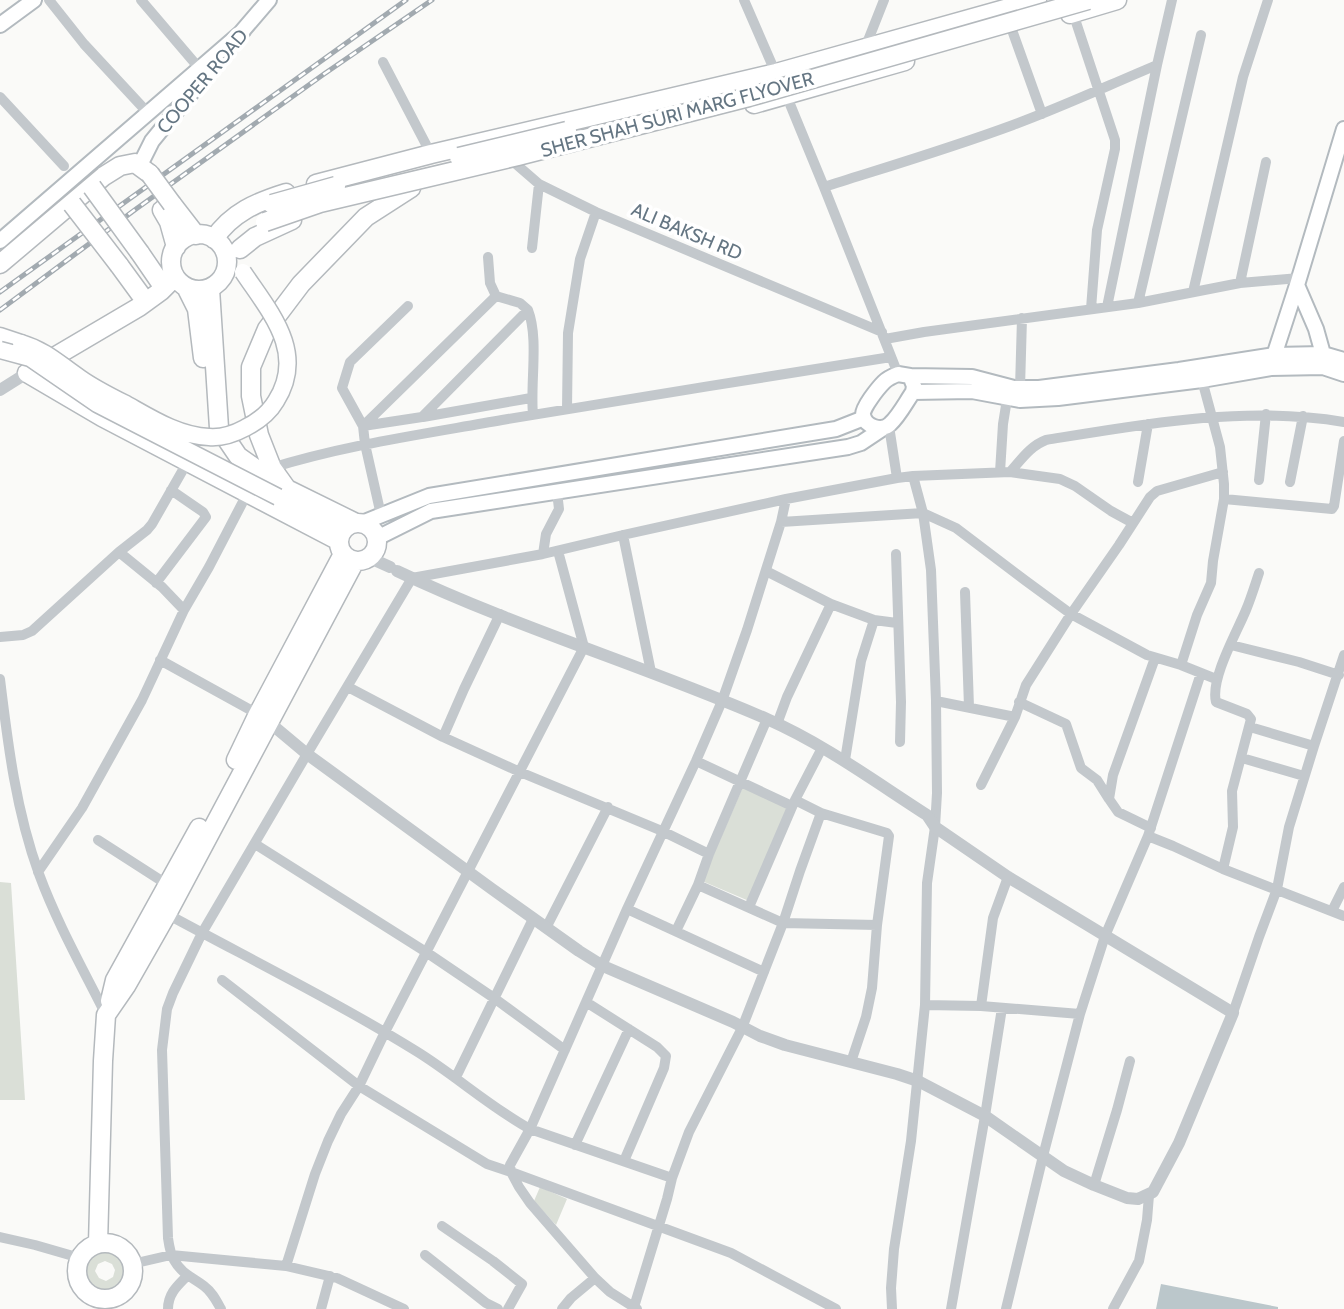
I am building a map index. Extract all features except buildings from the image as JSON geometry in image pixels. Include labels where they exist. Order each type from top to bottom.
[{"type":"highway","points":[[214,239],[230,220],[246,209],[282,194],[431,154],[776,73],[1037,0]]},
{"type":"highway","name":"SHER SHAH SURI MARG FLYOVER","points":[[230,220],[272,204],[344,184],[747,88],[1059,0]]},
{"type":"highway","name":"SHER SHAH SURI MARG FLYOVER","points":[[240,249],[250,232],[265,222],[320,203],[749,97],[1088,0]]},
{"type":"highway","points":[[240,249],[255,237],[295,219],[786,96],[1117,0]]},
{"type":"highway","points":[[0,264],[120,166],[135,173],[145,173],[167,207],[196,235]]},
{"type":"highway","points":[[98,182],[140,253],[175,284],[197,309],[208,426],[182,458]]},
{"type":"highway","points":[[265,470],[251,396],[251,367],[267,329],[301,284],[366,217],[411,188]]},
{"type":"highway","points":[[72,204],[146,302]]},
{"type":"highway","points":[[167,207],[176,247]]},
{"type":"highway","points":[[175,284],[172,255],[188,236],[208,236],[224,250],[227,267],[218,284],[201,290],[175,284],[27,373],[102,417],[247,493],[352,542]]},
{"type":"highway","points":[[209,289],[219,428],[238,456],[265,470],[282,493],[352,542]]},
{"type":"highway","points":[[106,1015],[127,985],[167,914],[352,542],[369,526],[377,538]]},
{"type":"highway","points":[[98,1244],[103,1061],[106,1015],[115,980],[239,754],[263,718]]},
{"type":"highway","points":[[98,1244],[113,1244],[130,1257],[132,1280],[116,1303],[105,1300],[97,1303],[80,1286],[77,1277],[80,1258],[98,1244]]},
{"type":"main road","points":[[0,25],[34,0]]},
{"type":"main road","name":"COOPER ROAD","points":[[145,173],[152,141],[269,0]]},
{"type":"main road","points":[[0,241],[243,31]]},
{"type":"main road","points":[[1272,362],[1344,129]]},
{"type":"main road","points":[[0,336],[36,347],[101,391],[167,426],[195,436],[211,438],[237,432],[267,413],[276,401],[283,387],[288,354],[280,328],[243,272],[240,249]]},
{"type":"main road","points":[[1298,281],[1324,354]]},
{"type":"main road","points":[[0,350],[30,358],[97,404],[282,493]]},
{"type":"main road","points":[[913,392],[1012,391],[1324,354],[1344,360]]},
{"type":"main road","points":[[886,427],[872,426],[864,418],[865,407],[884,381],[904,375],[972,377],[1012,391],[1020,400],[1058,398],[1202,380],[1272,362],[1323,367],[1344,374]]},
{"type":"main road","points":[[377,538],[431,511],[861,443],[886,427],[913,392],[914,386],[904,375]]},
{"type":"main road","points":[[352,542],[381,515],[429,496],[836,429],[864,418]]},
{"type":"street","points":[[49,0],[84,44],[148,113]]},
{"type":"street","points":[[141,0],[200,68]]},
{"type":"street","points":[[744,0],[824,187],[891,357],[904,375]]},
{"type":"street","points":[[864,48],[884,0]]},
{"type":"street","points":[[1107,307],[1172,0]]},
{"type":"street","points":[[1193,292],[1243,76],[1268,0]]},
{"type":"street","points":[[1073,13],[1113,132],[1115,149],[1097,230],[1091,309]]},
{"type":"street","points":[[1012,30],[1042,114]]},
{"type":"street","points":[[1138,303],[1201,35]]},
{"type":"street","points":[[383,62],[431,154]]},
{"type":"street","points":[[824,187],[1012,126],[1157,65]]},
{"type":"street","points":[[0,97],[64,166]]},
{"type":"street","name":"ALI BAKSH RD","points":[[493,139],[515,164],[539,184],[596,212],[884,335]]},
{"type":"street","points":[[1240,283],[1266,162]]},
{"type":"street","points":[[532,248],[539,184]]},
{"type":"street","points":[[568,409],[568,333],[580,259],[596,212]]},
{"type":"street","points":[[488,257],[490,283],[496,296],[520,303],[528,310],[533,327],[533,415]]},
{"type":"street","points":[[884,335],[1138,303],[1240,283],[1298,281]]},
{"type":"street","points":[[363,426],[496,296]]},
{"type":"street","points":[[381,515],[363,426],[342,388],[350,362],[408,306]]},
{"type":"street","points":[[422,417],[528,310]]},
{"type":"street","points":[[1005,472],[1022,318]]},
{"type":"street","points":[[38,872],[82,808],[142,700],[184,610],[247,493],[265,470],[310,456],[365,444],[891,357]]},
{"type":"street","points":[[0,390],[27,373]]},
{"type":"street","points":[[1181,664],[1211,583],[1224,499],[1220,446],[1202,380]]},
{"type":"street","points":[[363,426],[531,398]]},
{"type":"street","points":[[1005,472],[1035,445],[1046,440],[1148,424],[1266,414],[1344,422]]},
{"type":"street","points":[[1259,480],[1266,414]]},
{"type":"street","points":[[1290,482],[1303,416]]},
{"type":"street","points":[[1138,482],[1148,424]]},
{"type":"street","points":[[886,427],[897,478]]},
{"type":"street","points":[[1224,499],[1332,509],[1344,441]]},
{"type":"street","points":[[0,636],[23,635],[32,631],[152,524],[171,490],[182,458]]},
{"type":"street","points":[[221,1309],[210,1291],[187,1276],[171,1255],[168,1238],[162,1049],[167,1009],[202,933],[412,578],[558,551],[786,499],[897,478],[1005,472],[1068,482],[1133,523]]},
{"type":"street","points":[[981,785],[1015,717],[1026,685],[1154,492],[1223,472]]},
{"type":"street","points":[[892,1309],[894,1249],[911,1142],[925,1005],[927,883],[935,827],[936,701],[931,570],[923,513],[914,477]]},
{"type":"street","points":[[156,583],[206,519],[206,514],[171,490]]},
{"type":"street","points":[[543,554],[546,534],[559,509],[557,492]]},
{"type":"street","points":[[786,499],[766,571],[722,701],[530,1129],[510,1165],[511,1172],[530,1203],[595,1278],[610,1292],[636,1308],[672,1178],[689,1132],[742,1028],[783,923],[821,813]]},
{"type":"street","points":[[781,522],[923,513],[956,528],[1071,614],[1136,650],[1181,664],[1216,679]]},
{"type":"street","points":[[623,535],[651,672]]},
{"type":"street","points":[[352,542],[412,578],[772,722],[845,760],[927,815],[935,827],[1008,877],[1233,1013]]},
{"type":"street","points":[[286,1266],[328,1141],[359,1086],[584,647],[558,551]]},
{"type":"street","points":[[119,552],[173,597],[184,610]]},
{"type":"street","points":[[896,554],[900,743]]},
{"type":"street","points":[[766,571],[831,604],[874,620],[897,623]]},
{"type":"street","points":[[1223,869],[1233,827],[1233,791],[1251,719],[1249,715],[1216,702],[1216,679],[1259,573]]},
{"type":"street","points":[[965,593],[969,707]]},
{"type":"street","points":[[676,931],[741,782],[787,697],[831,604]]},
{"type":"street","points":[[443,737],[500,614]]},
{"type":"street","points":[[845,760],[861,661],[874,620]]},
{"type":"street","points":[[1231,645],[1339,675]]},
{"type":"street","points":[[160,660],[263,718],[307,754],[533,919],[603,966],[785,1045],[918,1081],[985,1116],[1064,1171],[1127,1198],[1138,1199],[1153,1192],[1179,1143],[1233,1013],[1277,889],[1289,827],[1344,655]]},
{"type":"street","points":[[1109,799],[1113,775],[1155,658]]},
{"type":"street","points":[[1006,1309],[1080,1014],[1105,936],[1149,832],[1201,673]]},
{"type":"street","points":[[0,679],[9,757],[38,872],[51,905],[106,1015]]},
{"type":"street","points":[[348,687],[443,737],[520,772],[608,807],[709,854]]},
{"type":"street","points":[[936,701],[1015,717]]},
{"type":"street","points":[[1019,702],[1066,724],[1081,768],[1097,780],[1118,813],[1173,846],[1223,869],[1344,916]]},
{"type":"street","points":[[1250,727],[1314,746]]},
{"type":"street","points":[[749,907],[793,803],[822,748]]},
{"type":"street","points":[[1242,758],[1304,776]]},
{"type":"street","points":[[696,761],[793,803],[889,835],[872,988],[866,1017],[851,1062]]},
{"type":"street","points":[[546,928],[608,807]]},
{"type":"street","points":[[98,840],[168,884]]},
{"type":"street","points":[[255,844],[426,952],[565,1050]]},
{"type":"street","points":[[981,1006],[993,918],[1008,877]]},
{"type":"street","points":[[698,885],[783,923],[877,925]]},
{"type":"street","points":[[1332,911],[1344,887]]},
{"type":"street","points":[[627,908],[764,972]]},
{"type":"street","points":[[167,914],[385,1032],[530,1129],[672,1178]]},
{"type":"street","points":[[456,1077],[533,919]]},
{"type":"street","points":[[222,980],[359,1086],[488,1164],[731,1253],[836,1309]]},
{"type":"street","points":[[586,1002],[657,1047],[666,1056],[664,1068],[624,1161]]},
{"type":"street","points":[[925,1005],[981,1006],[1080,1014]]},
{"type":"street","points":[[951,1309],[1002,1008]]},
{"type":"street","points":[[575,1144],[629,1029]]},
{"type":"street","points":[[1094,1185],[1130,1061]]},
{"type":"street","points":[[1113,1309],[1139,1261],[1149,1195]]},
{"type":"street","points":[[442,1226],[522,1284],[508,1309]]},
{"type":"street","points":[[0,1237],[80,1258]]},
{"type":"street","points":[[132,1264],[171,1255],[286,1266],[330,1276],[404,1309]]},
{"type":"street","points":[[425,1255],[486,1303],[498,1309]]},
{"type":"street","points":[[168,1309],[171,1294],[187,1276]]},
{"type":"street","points":[[321,1309],[330,1276]]},
{"type":"street","points":[[562,1309],[595,1278]]},
{"type":"shaded area","points":[[743,787],[790,807],[749,901],[702,881]]},
{"type":"shaded area","points":[[0,882],[11,883],[25,1100],[0,1100]]},
{"type":"shaded area","points":[[540,1187],[567,1199],[556,1225],[534,1201]]},
{"type":"shaded area","points":[[108,1250],[123,1260],[126,1274],[118,1288],[108,1292],[92,1287],[85,1271],[86,1263],[92,1255]],"holes":[[[105,1261],[112,1264],[115,1270],[113,1277],[106,1281],[99,1278],[95,1271],[98,1264]]]},
{"type":"shaded area","points":[[1161,1284],[1278,1307],[1278,1309],[1156,1309]]},
{"type":"railway","points":[[0,292],[406,0]]},
{"type":"railway","points":[[0,310],[324,74],[432,0]]}]
